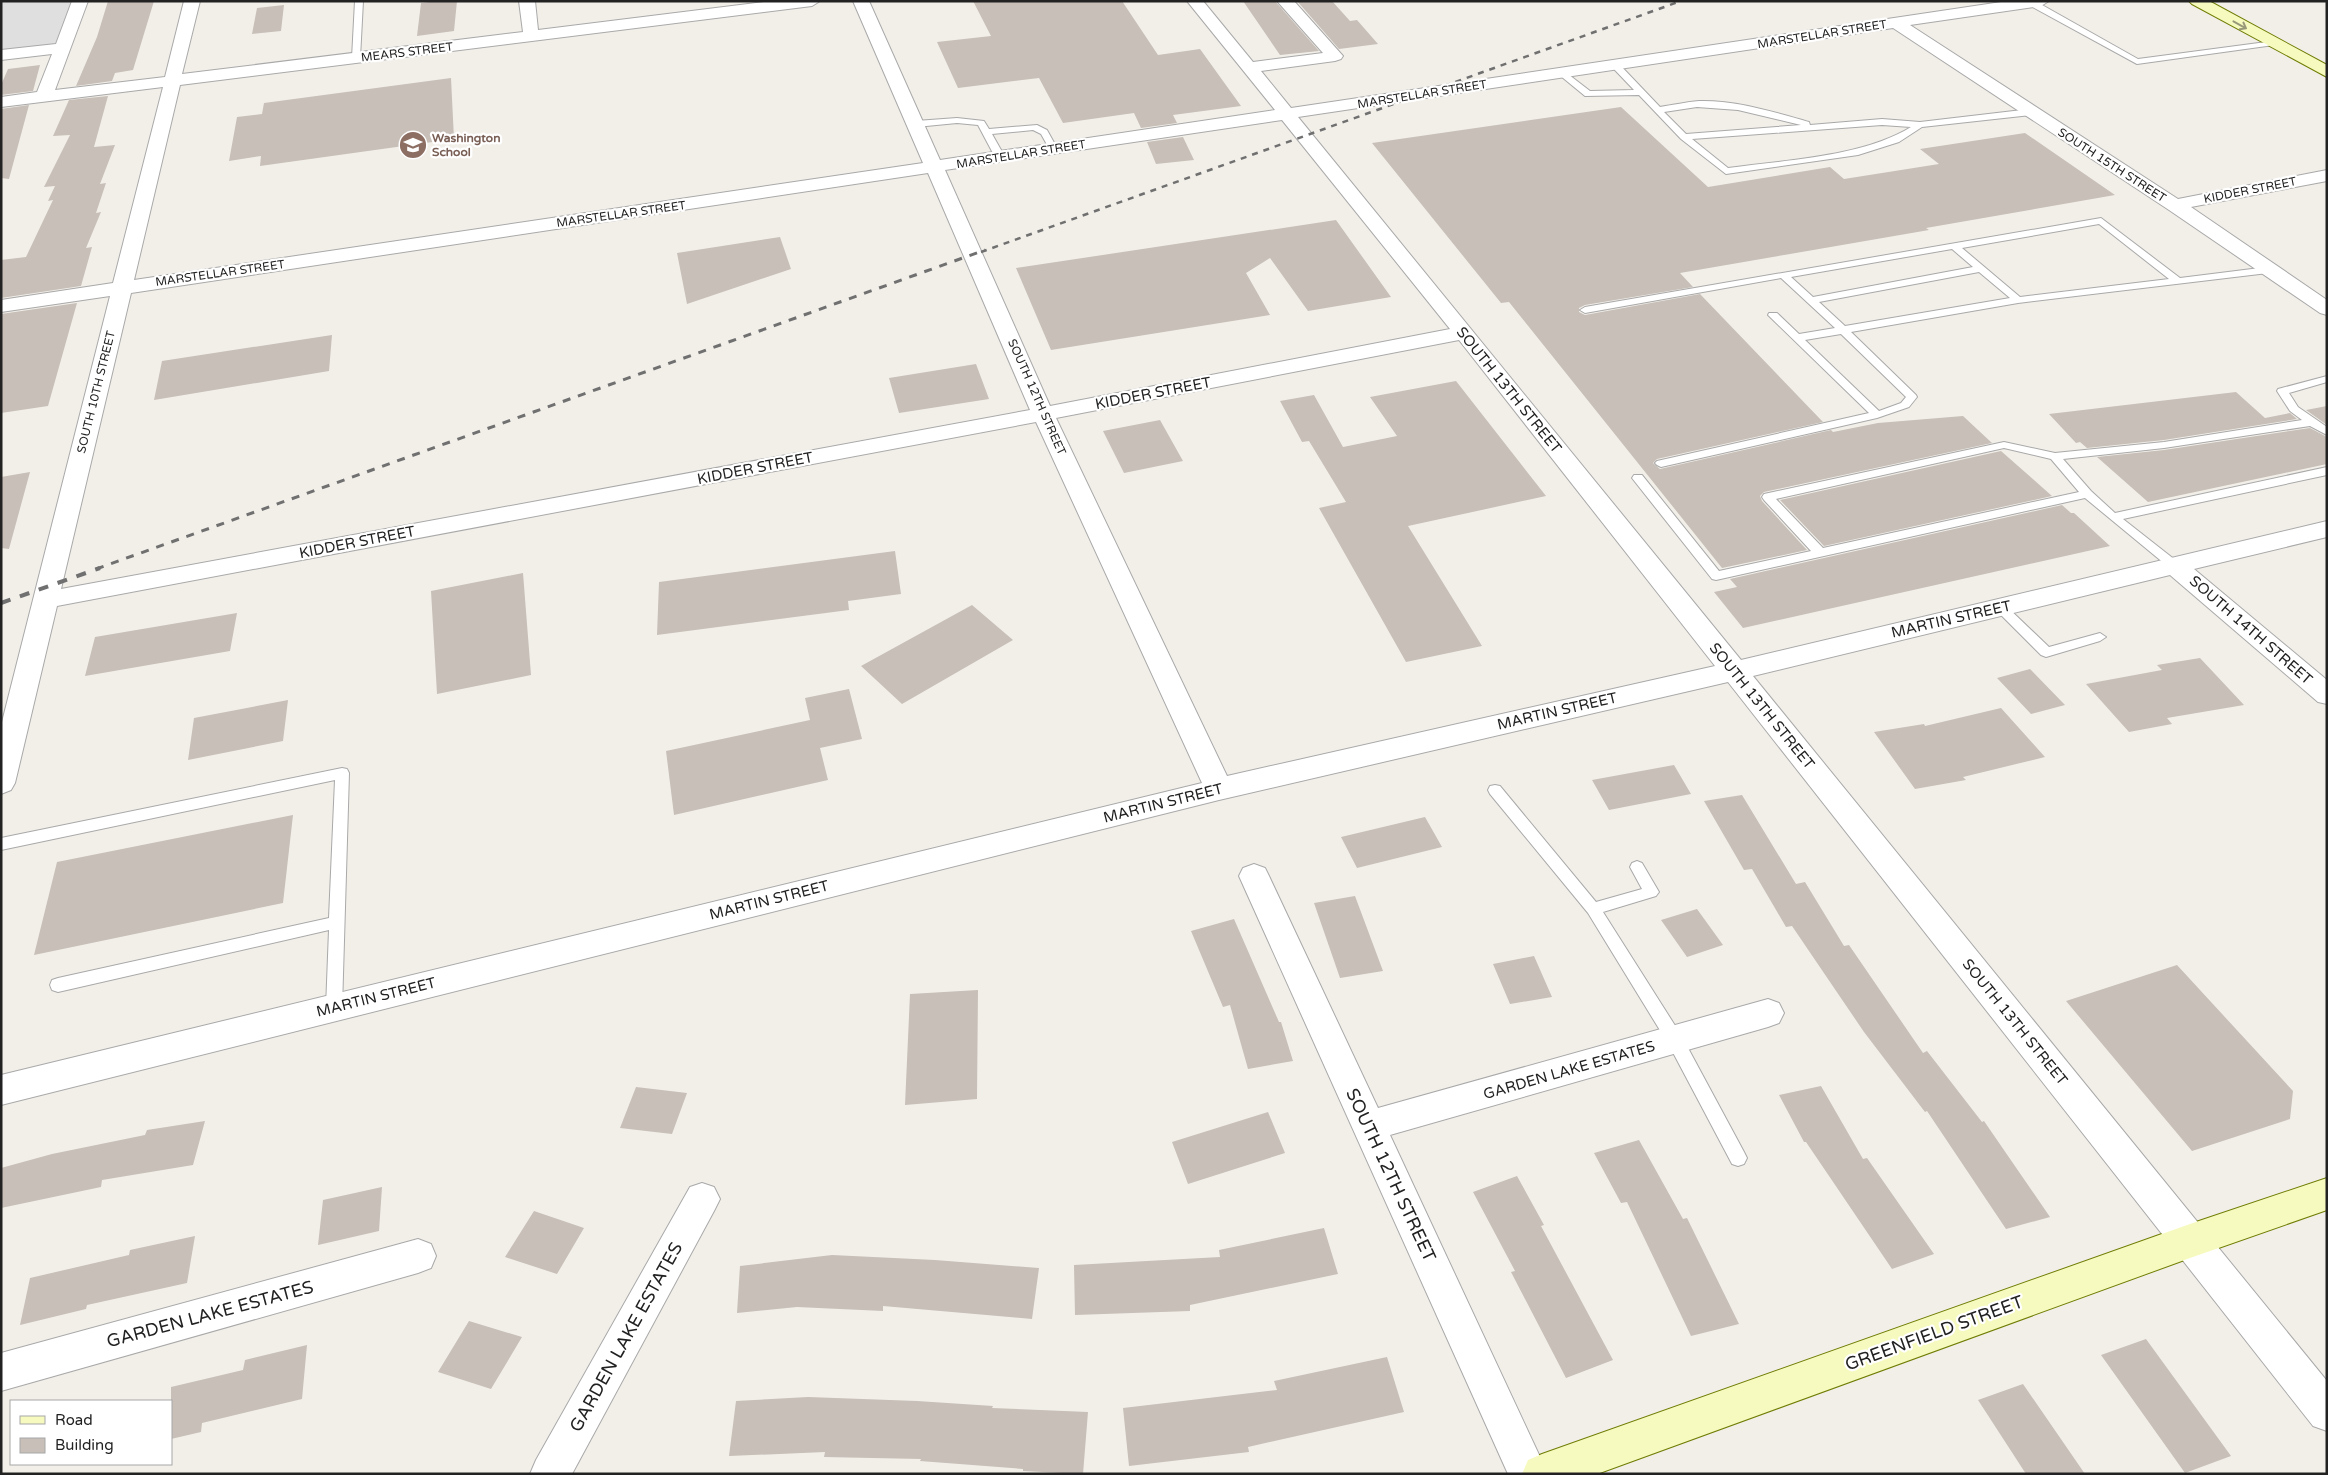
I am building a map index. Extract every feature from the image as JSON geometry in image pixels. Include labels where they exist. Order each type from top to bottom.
[{"type":"main road","points":[[2197,1],[2327,72]]},
{"type":"main road","name":"GREENFIELD STREET","points":[[1542,1474],[2190,1241],[2327,1194]]},
{"type":"street","points":[[44,97],[80,1]]},
{"type":"street","name":"SOUTH 10TH STREET","points":[[1,783],[192,1]]},
{"type":"street","points":[[527,1],[531,36]]},
{"type":"street","name":"MEARS STREET","points":[[1,102],[812,1]]},
{"type":"street","name":"SOUTH 12TH STREET","points":[[861,1],[1043,414],[1219,789]]},
{"type":"street","name":"SOUTH 13TH STREET","points":[[1195,1],[1464,333],[2327,1412]]},
{"type":"street","points":[[1249,68],[1335,56],[1285,1]]},
{"type":"street","name":"MARSTELLAR STREET","points":[[1,306],[2037,2]]},
{"type":"street","name":"SOUTH 15TH STREET","points":[[1896,23],[2174,205],[2327,309]]},
{"type":"street","points":[[1,55],[62,48]]},
{"type":"street","name":"KIDDER STREET","points":[[2174,205],[2327,175]]},
{"type":"street","name":"KIDDER STREET","points":[[46,600],[1043,414],[1464,333]]},
{"type":"street","name":"MARTIN STREET","points":[[1,1090],[1219,789],[1734,671],[2327,529]]},
{"type":"street","name":"SOUTH 14TH STREET","points":[[2175,566],[2327,695]]},
{"type":"street","name":"SOUTH 12TH STREET","points":[[1254,876],[1528,1474]]},
{"type":"street","name":"GARDEN LAKE ESTATES","points":[[1369,1126],[1768,1013]]},
{"type":"street","name":"GARDEN LAKE ESTATES","points":[[550,1474],[702,1200]]},
{"type":"street","name":"GARDEN LAKE ESTATES","points":[[1,1372],[418,1256]]},
{"type":"lane","points":[[356,58],[359,1]]},
{"type":"lane","points":[[2037,2],[2137,62],[2274,43]]},
{"type":"lane","points":[[1616,66],[1684,136],[1726,171],[1858,152],[1896,140],[1920,125]]},
{"type":"lane","points":[[1561,74],[1588,94],[1641,92]]},
{"type":"lane","points":[[1658,110],[1698,104],[1721,106],[1778,116],[1816,127]]},
{"type":"lane","points":[[1684,136],[1882,122],[1920,125],[2031,112]]},
{"type":"lane","points":[[916,124],[973,120],[981,123],[1000,157]]},
{"type":"lane","points":[[987,132],[1034,127],[1044,132],[1053,148]]},
{"type":"lane","points":[[1585,310],[2101,221],[2177,280]]},
{"type":"lane","points":[[1954,246],[2018,300]]},
{"type":"lane","points":[[1809,301],[1981,269]]},
{"type":"lane","points":[[1797,338],[2018,300],[2268,270]]},
{"type":"lane","points":[[1661,463],[1877,415],[1905,405],[1912,397],[1783,275]]},
{"type":"lane","points":[[1773,315],[1877,415]]},
{"type":"lane","points":[[2327,379],[2282,391],[2294,409],[2327,432]]},
{"type":"lane","points":[[1820,553],[1768,497],[2004,445],[2055,456],[2164,445],[2312,422]]},
{"type":"lane","points":[[2055,456],[2087,494],[2175,566]]},
{"type":"lane","points":[[2113,517],[2327,471]]},
{"type":"lane","points":[[1638,478],[1716,576],[2087,494]]},
{"type":"lane","points":[[2000,607],[2046,652],[2100,637]]},
{"type":"lane","points":[[1,844],[342,773],[334,1008]]},
{"type":"lane","points":[[1496,790],[1593,909],[1675,1040],[1738,1158]]},
{"type":"lane","points":[[1593,909],[1652,892],[1637,867]]},
{"type":"lane","points":[[58,986],[337,922]]},
{"type":"shaded area","points":[[1,1],[80,1],[62,48],[1,55]]},
{"type":"building","points":[[108,1],[154,1],[133,70],[115,73],[112,81],[76,86],[97,37]]},
{"type":"building","points":[[457,1],[454,31],[417,36],[421,3]]},
{"type":"building","points":[[973,1],[1122,1],[1158,55],[1200,49],[1241,106],[1173,115],[1177,123],[1141,128],[1134,113],[1063,123],[1039,78],[958,88],[937,42],[991,36]]},
{"type":"building","points":[[1243,1],[1275,1],[1319,51],[1280,55]]},
{"type":"building","points":[[1297,1],[1332,1],[1350,21],[1357,20],[1378,44],[1339,49]]},
{"type":"building","points":[[284,5],[281,31],[252,34],[257,8]]},
{"type":"building","points":[[40,65],[33,91],[1,95],[1,85],[8,69]]},
{"type":"building","points":[[451,78],[454,139],[260,166],[261,156],[229,161],[237,117],[262,114],[264,103]]},
{"type":"building","points":[[108,96],[94,147],[115,145],[100,184],[106,183],[96,213],[101,212],[86,248],[92,247],[81,286],[1,298],[1,260],[26,257],[53,200],[48,201],[55,186],[44,187],[70,135],[53,136],[69,100]]},
{"type":"building","points":[[29,105],[9,179],[1,178],[1,109]]},
{"type":"building","points":[[1621,107],[1708,187],[1830,167],[1844,179],[1939,164],[1920,149],[2025,133],[2115,195],[1926,228],[1929,230],[1680,273],[1693,287],[1585,305],[1579,308],[1579,312],[1585,315],[1700,294],[1823,422],[1657,459],[1653,463],[1660,469],[1831,430],[1833,432],[1878,423],[1963,416],[1992,443],[1764,492],[1760,496],[1762,501],[1807,550],[1722,568],[1509,302],[1501,303],[1372,143]]},
{"type":"building","points":[[1183,137],[1194,160],[1156,164],[1147,142]]},
{"type":"building","points":[[1336,220],[1391,297],[1308,311],[1270,258],[1246,273],[1270,315],[1051,350],[1016,268]]},
{"type":"building","points":[[780,237],[791,269],[687,304],[677,253]]},
{"type":"building","points":[[77,303],[48,406],[1,413],[1,314]]},
{"type":"building","points":[[332,335],[329,371],[154,400],[162,361]]},
{"type":"building","points":[[976,364],[989,399],[899,413],[889,378]]},
{"type":"building","points":[[1456,381],[1546,496],[1408,526],[1482,646],[1406,662],[1319,508],[1346,502],[1309,441],[1302,442],[1280,401],[1314,395],[1343,447],[1397,436],[1370,397]]},
{"type":"building","points":[[2236,392],[2265,418],[2290,413],[2297,419],[2164,440],[2087,448],[2080,442],[2076,443],[2049,414]]},
{"type":"building","points":[[2327,406],[2327,425],[2306,410]]},
{"type":"building","points":[[1160,420],[1183,461],[1124,473],[1103,431]]},
{"type":"building","points":[[2310,428],[2327,437],[2327,464],[2148,502],[2097,457],[2164,450]]},
{"type":"building","points":[[2001,451],[2052,496],[1824,546],[1780,500]]},
{"type":"building","points":[[30,472],[9,549],[1,548],[1,477]]},
{"type":"building","points":[[2062,505],[2071,513],[2074,513],[2110,546],[1743,628],[1714,592],[1737,587],[1730,579]]},
{"type":"building","points":[[895,551],[901,594],[848,601],[849,610],[657,635],[659,582]]},
{"type":"building","points":[[523,573],[531,675],[437,694],[431,591]]},
{"type":"building","points":[[972,605],[1013,640],[902,704],[861,666]]},
{"type":"building","points":[[237,613],[230,651],[85,676],[95,637]]},
{"type":"building","points":[[2200,658],[2244,705],[2167,718],[2172,724],[2129,732],[2086,684],[2162,670],[2157,665]]},
{"type":"building","points":[[2030,669],[2065,705],[2031,714],[1997,678]]},
{"type":"building","points":[[849,689],[862,739],[820,748],[828,780],[674,815],[666,751],[810,720],[805,698]]},
{"type":"building","points":[[288,700],[283,741],[188,760],[194,718]]},
{"type":"building","points":[[2001,708],[2045,757],[1963,777],[1966,780],[1915,789],[1874,732],[1924,724],[1925,726]]},
{"type":"building","points":[[1674,765],[1691,794],[1609,810],[1592,780]]},
{"type":"building","points":[[1742,795],[1796,884],[1805,882],[1844,946],[1849,945],[1923,1053],[1927,1051],[1982,1122],[1984,1121],[2050,1217],[2006,1229],[1927,1111],[1925,1112],[1864,1032],[1792,926],[1786,927],[1752,869],[1744,870],[1704,801]]},
{"type":"building","points":[[293,815],[283,903],[34,955],[57,862]]},
{"type":"building","points":[[1425,817],[1442,847],[1357,868],[1341,837]]},
{"type":"building","points":[[1355,896],[1383,971],[1340,978],[1314,903]]},
{"type":"building","points":[[1697,909],[1723,945],[1687,957],[1661,920]]},
{"type":"building","points":[[1234,919],[1279,1022],[1281,1022],[1293,1061],[1248,1069],[1230,1005],[1223,1007],[1191,931]]},
{"type":"building","points":[[1534,956],[1552,997],[1510,1004],[1493,964]]},
{"type":"building","points":[[2177,965],[2293,1091],[2290,1119],[2192,1151],[2066,1001]]},
{"type":"building","points":[[978,990],[977,1099],[905,1105],[910,994]]},
{"type":"building","points":[[1821,1086],[1863,1159],[1867,1158],[1934,1254],[1892,1269],[1806,1142],[1804,1142],[1779,1095]]},
{"type":"building","points":[[636,1087],[687,1093],[672,1134],[620,1128]]},
{"type":"building","points":[[1268,1112],[1285,1153],[1188,1184],[1172,1142]]},
{"type":"building","points":[[205,1121],[193,1165],[102,1180],[101,1187],[1,1208],[1,1168],[52,1154],[145,1135],[147,1130]]},
{"type":"building","points":[[1639,1140],[1683,1219],[1687,1218],[1739,1324],[1691,1336],[1627,1202],[1621,1203],[1594,1153]]},
{"type":"building","points":[[1517,1176],[1544,1225],[1541,1226],[1613,1360],[1566,1378],[1511,1272],[1515,1271],[1473,1192]]},
{"type":"building","points":[[382,1187],[379,1231],[318,1245],[323,1200]]},
{"type":"building","points":[[534,1211],[584,1228],[557,1274],[505,1257]]},
{"type":"building","points":[[1324,1228],[1338,1274],[1190,1305],[1190,1311],[1075,1315],[1074,1265],[1220,1257],[1219,1250]]},
{"type":"building","points":[[195,1236],[187,1283],[87,1305],[86,1309],[20,1325],[30,1278],[129,1255],[130,1250]]},
{"type":"building","points":[[832,1255],[1039,1268],[1032,1319],[883,1306],[883,1311],[797,1307],[737,1313],[740,1266]]},
{"type":"building","points":[[469,1321],[522,1337],[491,1389],[438,1372]]},
{"type":"building","points":[[2146,1339],[2231,1456],[2185,1473],[2101,1355]]},
{"type":"building","points":[[307,1345],[302,1399],[202,1423],[201,1432],[172,1439],[171,1387],[243,1370],[245,1360]]},
{"type":"building","points":[[1387,1357],[1404,1412],[1248,1447],[1249,1452],[1129,1466],[1123,1408],[1277,1390],[1274,1381]]},
{"type":"building","points":[[2023,1384],[2085,1474],[2026,1474],[1978,1400]]},
{"type":"building","points":[[808,1397],[917,1401],[993,1406],[992,1408],[1088,1412],[1083,1474],[1023,1471],[1023,1469],[920,1461],[921,1459],[824,1457],[825,1452],[729,1456],[736,1401]]},
{"type":"railway","points":[[981,252],[1681,1]]},
{"type":"railway","points":[[96,569],[985,250]]},
{"type":"railway","points":[[1,603],[100,568]]},
{"type":"place","name":"Washington School","points":[[413,145]]}]
